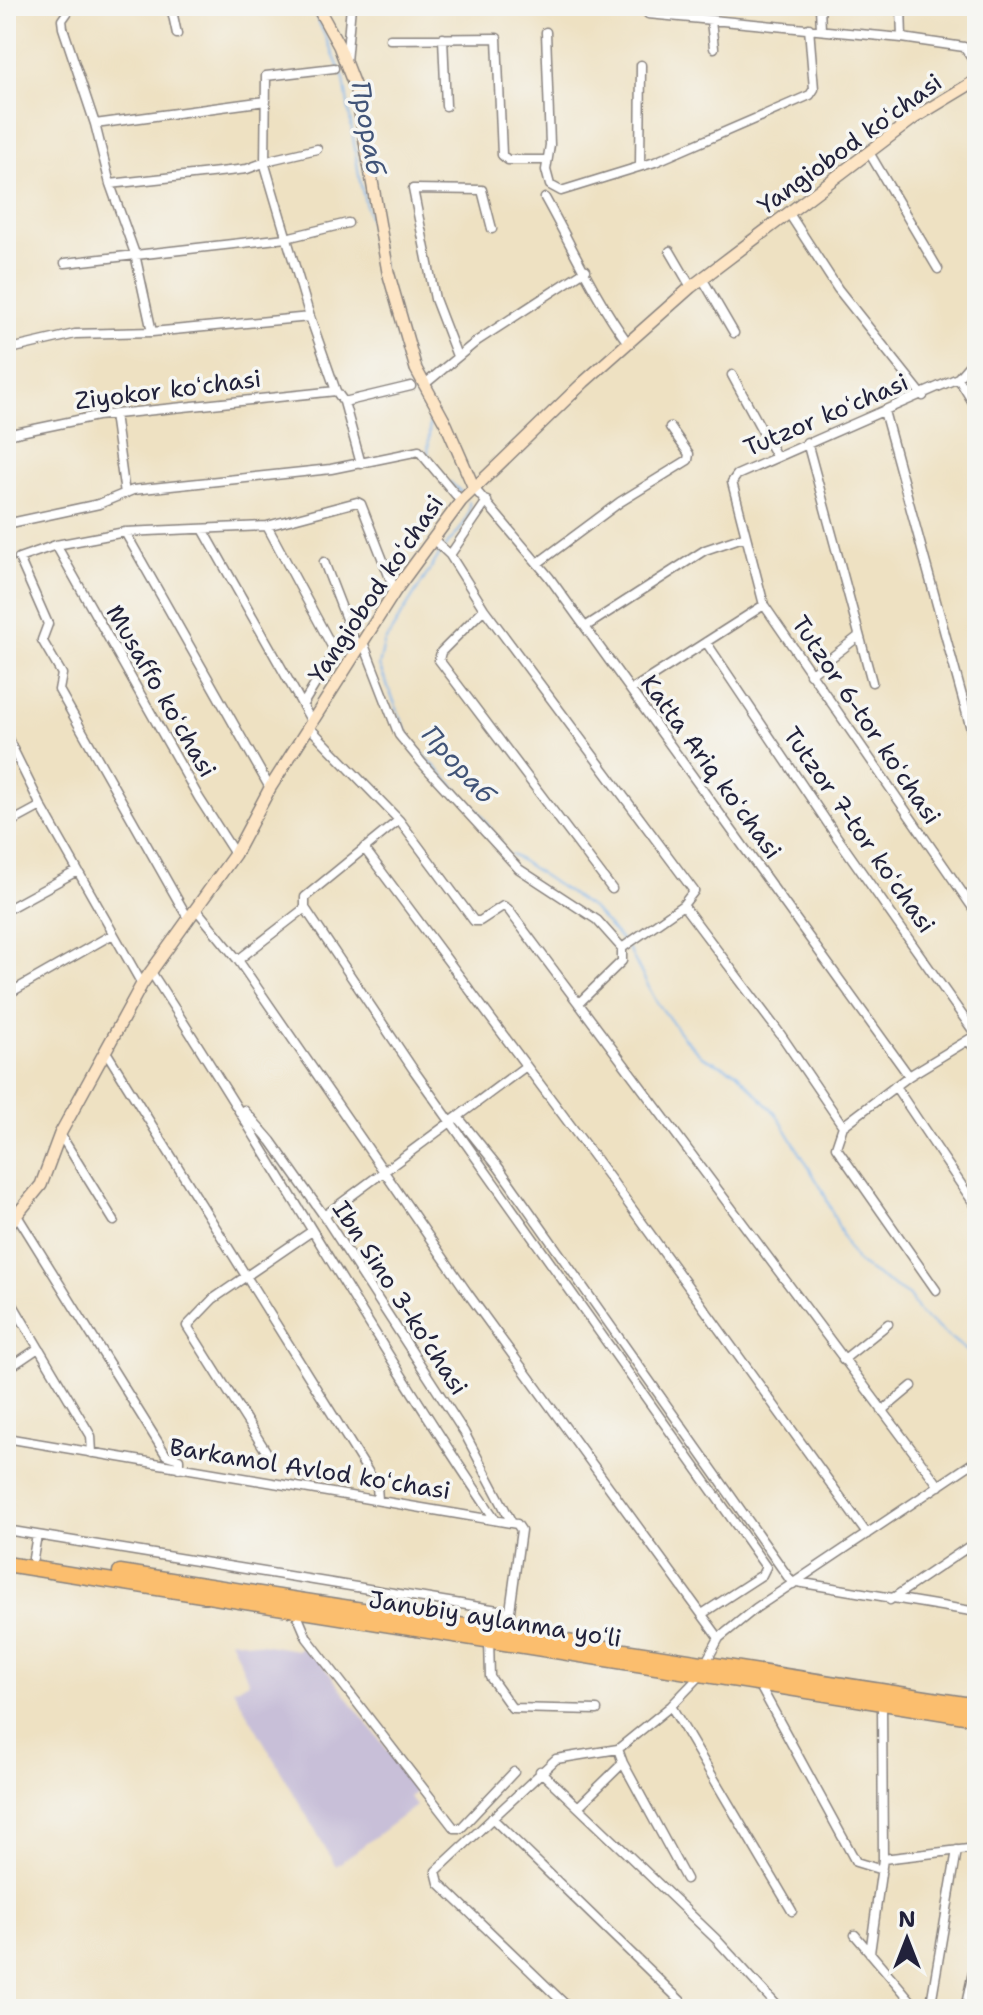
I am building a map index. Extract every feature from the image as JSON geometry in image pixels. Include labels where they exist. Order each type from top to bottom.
[{"type":"highway","name":"Janubiy aylanma yoʻli","points":[[6,1554],[507,1633],[704,1669],[759,1684],[977,1718]]},
{"type":"highway","name":"Janubiy aylanma yoʻli","points":[[6,1564],[489,1640],[977,1706]]},
{"type":"street","points":[[72,6],[62,20],[63,28],[95,124],[110,184],[135,254],[152,332]]},
{"type":"street","points":[[171,6],[177,34]]},
{"type":"street","points":[[317,6],[346,62],[356,90],[388,272],[416,369],[474,488]]},
{"type":"street","points":[[346,62],[351,6]]},
{"type":"street","points":[[642,6],[648,14],[809,28],[964,47],[977,66]]},
{"type":"street","points":[[820,6],[821,30]]},
{"type":"street","points":[[901,6],[902,38]]},
{"type":"street","points":[[711,21],[714,48]]},
{"type":"street","points":[[546,32],[550,145],[546,160],[550,185],[561,191],[640,165],[810,95],[814,89],[809,28]]},
{"type":"street","points":[[443,38],[446,106]]},
{"type":"street","points":[[390,39],[497,38],[502,155],[508,160],[546,160]]},
{"type":"street","points":[[640,165],[641,65]]},
{"type":"street","points":[[334,68],[266,76],[265,165],[310,317],[336,391],[344,402],[361,464]]},
{"type":"street","name":"Yangiobod koʻchasi","points":[[6,1228],[41,1185],[60,1134],[142,984],[235,854],[270,788],[395,591],[461,501],[628,343],[702,278],[790,215],[914,118],[977,80]]},
{"type":"street","points":[[95,124],[266,101]]},
{"type":"street","points":[[110,184],[265,165],[274,159],[317,149]]},
{"type":"street","points":[[870,154],[938,269]]},
{"type":"street","points":[[457,356],[435,299],[413,189],[482,190],[492,229]]},
{"type":"street","points":[[545,198],[586,270],[602,308],[628,343]]},
{"type":"street","points":[[790,215],[838,289],[923,396]]},
{"type":"street","points":[[65,263],[286,238],[348,223]]},
{"type":"street","points":[[670,251],[691,287]]},
{"type":"street","points":[[425,384],[457,356],[586,270]]},
{"type":"street","points":[[702,278],[734,333]]},
{"type":"street","points":[[6,350],[75,334],[152,332],[310,317]]},
{"type":"street","name":"Tutzor koʻchasi","points":[[746,536],[733,478],[807,442],[923,396],[958,378],[977,356]]},
{"type":"street","points":[[732,375],[776,456]]},
{"type":"street","points":[[958,378],[977,409]]},
{"type":"street","points":[[344,402],[411,386]]},
{"type":"street","name":"Ziyokor koʻchasi","points":[[6,435],[114,414],[336,391]]},
{"type":"street","points":[[884,411],[977,751]]},
{"type":"street","points":[[114,414],[125,494]]},
{"type":"street","points":[[538,563],[620,502],[688,460],[689,454],[670,427]]},
{"type":"street","points":[[807,442],[872,682]]},
{"type":"street","points":[[6,524],[99,504],[147,487],[361,464],[423,452],[431,469],[461,501]]},
{"type":"street","name":"Katta Ariq koʻchasi","points":[[474,488],[538,563],[909,1076]]},
{"type":"street","points":[[450,555],[487,501]]},
{"type":"street","points":[[189,920],[59,690],[62,674],[42,640],[48,624],[19,558],[56,545],[125,532],[267,526],[336,507],[361,504],[395,591]]},
{"type":"street","points":[[267,526],[334,647],[351,661]]},
{"type":"street","points":[[203,529],[303,704],[311,725],[399,820],[474,921],[480,921],[506,906],[939,1486]]},
{"type":"street","name":"Musaffo koʻchasi","points":[[125,532],[270,788]]},
{"type":"street","points":[[585,627],[705,550],[746,536]]},
{"type":"street","name":"Tutzor 6-tor koʻchasi","points":[[746,536],[764,605],[977,914]]},
{"type":"street","points":[[433,539],[450,555],[484,609],[692,887],[694,895],[625,946],[622,961],[580,1002]]},
{"type":"street","name":"Musaffo koʻchasi","points":[[56,545],[199,798],[235,854]]},
{"type":"street","points":[[324,562],[399,735],[519,869],[597,920],[625,946]]},
{"type":"street","points":[[631,690],[764,605]]},
{"type":"street","points":[[484,609],[441,652],[439,660],[612,889]]},
{"type":"street","points":[[810,674],[859,636]]},
{"type":"street","name":"Tutzor 7-tor koʻchasi","points":[[706,642],[837,837],[972,1027],[974,1046]]},
{"type":"street","points":[[303,704],[333,657],[334,647]]},
{"type":"street","points":[[6,735],[9,748],[142,984]]},
{"type":"street","points":[[6,825],[41,806]]},
{"type":"street","points":[[399,820],[305,897],[305,908],[766,1567],[765,1572],[702,1614]]},
{"type":"street","points":[[364,848],[867,1534]]},
{"type":"street","points":[[6,910],[77,871]]},
{"type":"street","points":[[683,905],[781,1035],[843,1126]]},
{"type":"street","points":[[238,960],[305,908]]},
{"type":"street","points":[[196,909],[238,960],[469,1295],[719,1638]]},
{"type":"street","points":[[6,995],[113,934]]},
{"type":"street","name":"Ibn Sino 3-koʼchasi","points":[[151,972],[240,1107],[312,1231],[495,1519]]},
{"type":"street","points":[[936,1290],[836,1147],[843,1126],[895,1086],[909,1076],[974,1046]]},
{"type":"street","points":[[104,1049],[377,1486],[378,1500]]},
{"type":"street","points":[[324,1216],[526,1066]]},
{"type":"street","points":[[895,1086],[977,1208]]},
{"type":"street","name":"Ibn Sino 3-koʼchasi","points":[[240,1107],[271,1141],[324,1216],[464,1432],[511,1521]]},
{"type":"street","points":[[455,1120],[499,1168],[795,1583],[977,1612]]},
{"type":"street","points":[[60,1134],[114,1221]]},
{"type":"street","points":[[18,1217],[166,1455],[179,1459],[179,1468]]},
{"type":"street","name":"Ibn Sino 3-koʼchasi","points":[[269,1456],[187,1331],[189,1320],[246,1275],[312,1231]]},
{"type":"street","points":[[6,1293],[10,1311],[91,1436],[92,1453]]},
{"type":"street","points":[[843,1360],[888,1324]]},
{"type":"street","points":[[6,1370],[37,1349]]},
{"type":"street","points":[[882,1411],[912,1386]]},
{"type":"street","name":"Barkamol Avlod koʻchasi","points":[[6,1438],[511,1521]]},
{"type":"street","points":[[570,2009],[436,1877],[436,1871],[540,1771],[568,1754],[618,1749],[671,1706],[704,1669],[719,1638],[977,1460]]},
{"type":"street","points":[[727,1510],[737,1504]]},
{"type":"street","points":[[507,1633],[521,1530],[511,1521]]},
{"type":"street","points":[[6,1530],[510,1612]]},
{"type":"street","points":[[33,1558],[37,1535]]},
{"type":"street","points":[[890,1600],[977,1541]]},
{"type":"street","points":[[295,1610],[307,1638],[454,1828],[461,1828],[514,1772]]},
{"type":"street","points":[[489,1640],[490,1677],[512,1708],[597,1710]]},
{"type":"street","points":[[759,1684],[856,1862],[882,1870]]},
{"type":"street","points":[[870,1953],[883,1859],[882,1703]]},
{"type":"street","points":[[671,1706],[792,1911]]},
{"type":"street","points":[[618,1749],[686,1879]]},
{"type":"street","points":[[578,1807],[623,1763]]},
{"type":"street","points":[[540,1771],[716,1939],[780,2009]]},
{"type":"street","points":[[492,1818],[689,2009]]},
{"type":"street","points":[[883,1859],[977,1848]]},
{"type":"street","points":[[930,2009],[957,1850]]},
{"type":"street","points":[[855,1935],[918,2009]]},
{"type":"street","points":[[965,2009],[977,1954]]},
{"type":"shaded area","points":[[230,1639],[297,1650],[306,1643],[418,1790],[409,1797],[416,1806],[336,1866],[233,1689],[249,1682]]},
{"type":"waterway","name":"Прораб","points":[[317,18],[344,79],[360,182],[382,270]]},
{"type":"waterway","name":"Прораб","points":[[386,283],[391,315],[402,338]]},
{"type":"waterway","name":"Прораб","points":[[411,371],[419,387]]},
{"type":"waterway","name":"Прораб","points":[[425,396],[430,415],[428,456]]},
{"type":"waterway","name":"Прораб","points":[[450,482],[463,494]]},
{"type":"waterway","name":"Прораб","points":[[445,547],[465,521],[469,502]]},
{"type":"waterway","name":"Прораб","points":[[441,552],[384,643],[379,666],[411,742],[479,812],[501,844]]},
{"type":"waterway","name":"Прораб","points":[[511,854],[593,909],[624,943]]},
{"type":"waterway","name":"Прораб","points":[[628,948],[656,1001],[683,1037],[702,1056],[736,1072],[777,1115],[823,1191],[847,1246],[859,1264],[909,1296],[920,1314],[977,1359]]}]
